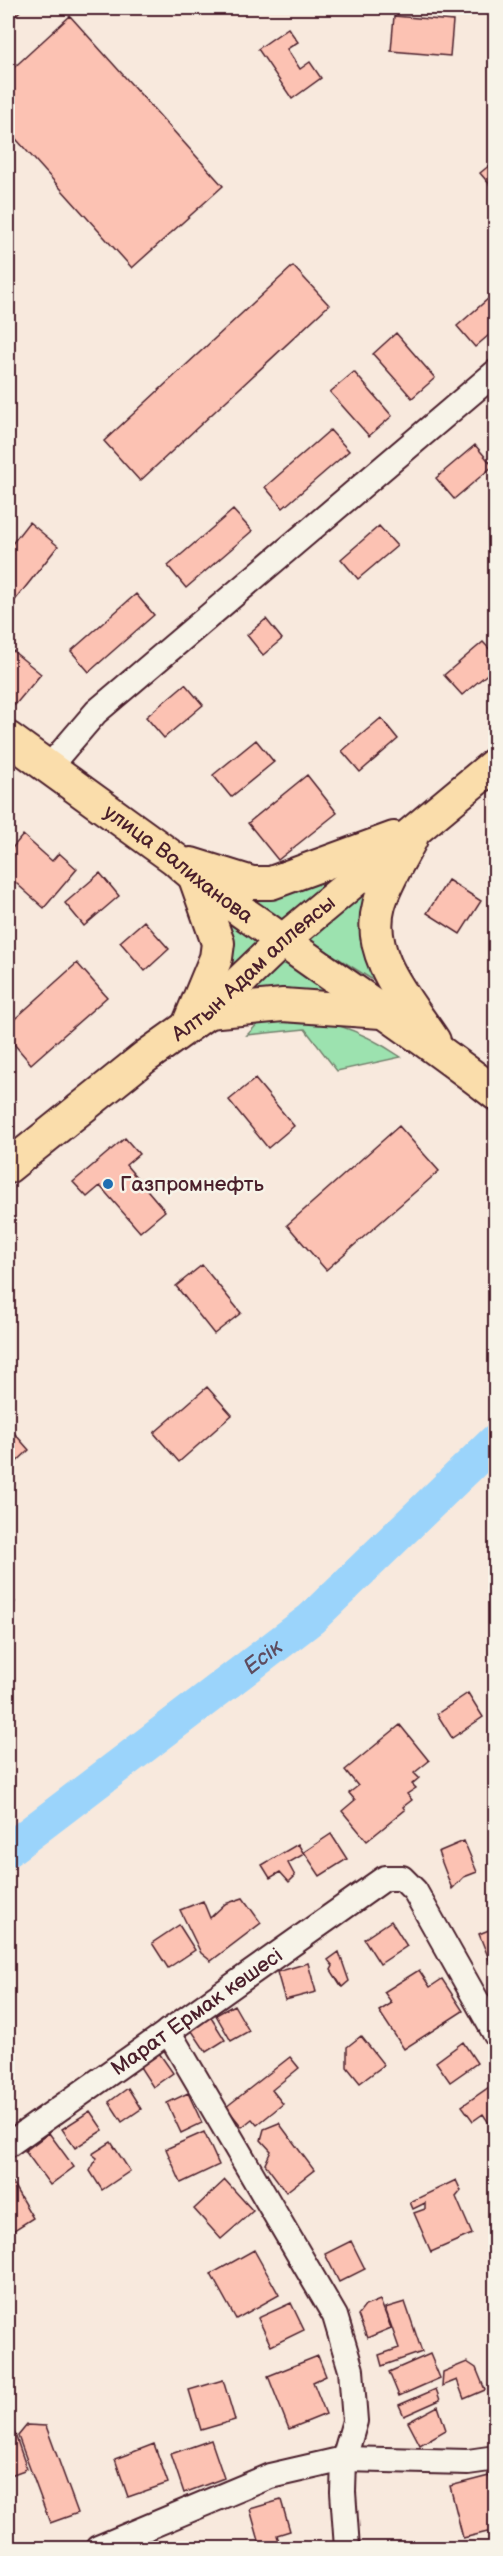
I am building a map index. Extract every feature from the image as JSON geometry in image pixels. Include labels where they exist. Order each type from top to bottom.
[{"type":"main road","name":"улица Валиханова","points":[[8,738],[282,941],[439,1050],[495,1094]]},
{"type":"main road","name":"Алтын Адам аллеясы","points":[[8,1167],[145,1057],[197,1021],[282,941],[495,763]]},
{"type":"main road","points":[[185,868],[252,883],[271,883],[415,830]]},
{"type":"main road","points":[[415,830],[379,904],[374,932],[380,956],[439,1050]]},
{"type":"main road","points":[[185,868],[218,943],[216,958],[197,1021],[283,1005],[382,1012]]},
{"type":"street","points":[[48,768],[96,712],[495,372]]},
{"type":"street","name":"Марат Ермак көшесі","points":[[8,2145],[385,1878],[402,1878],[415,1891],[495,2035]]},
{"type":"street","points":[[168,2031],[335,2316],[351,2370],[355,2421],[344,2460],[343,2492],[347,2548]]},
{"type":"street","points":[[98,2548],[270,2476],[344,2460],[468,2462],[495,2458]]},
{"type":"green space","points":[[390,861],[360,939],[371,965],[392,992],[309,940]]},
{"type":"green space","points":[[351,869],[285,923],[215,882]]},
{"type":"green space","points":[[214,900],[264,941],[213,981]]},
{"type":"green space","points":[[285,960],[364,1008],[225,1000]]},
{"type":"green space","points":[[268,1013],[338,1025],[369,1038],[401,1057],[337,1071],[305,1029],[247,1035]]},
{"type":"building","points":[[8,8],[23,8],[8,23]]},
{"type":"building","points":[[70,16],[223,186],[132,268],[8,130],[8,73]]},
{"type":"building","points":[[394,16],[453,21],[450,56],[391,51]]},
{"type":"building","points":[[288,28],[298,42],[287,49],[300,69],[310,62],[321,78],[292,99],[258,49]]},
{"type":"building","points":[[496,160],[496,192],[480,173]]},
{"type":"building","points":[[293,266],[329,305],[140,481],[104,441]]},
{"type":"building","points":[[496,292],[496,329],[475,347],[457,326]]},
{"type":"building","points":[[396,333],[435,378],[412,398],[373,354]]},
{"type":"building","points":[[354,372],[392,416],[369,436],[330,392]]},
{"type":"building","points":[[330,430],[349,451],[283,508],[265,487]]},
{"type":"building","points":[[475,445],[493,466],[454,499],[436,478]]},
{"type":"building","points":[[233,510],[252,531],[186,588],[168,566]]},
{"type":"building","points":[[29,522],[58,546],[8,609],[8,549]]},
{"type":"building","points":[[379,526],[397,546],[358,579],[341,559]]},
{"type":"building","points":[[136,594],[154,615],[89,672],[71,651]]},
{"type":"building","points":[[266,619],[282,639],[263,655],[247,635]]},
{"type":"building","points":[[483,642],[496,656],[496,667],[462,695],[444,675]]},
{"type":"building","points":[[8,647],[41,674],[15,705],[8,699]]},
{"type":"building","points":[[185,684],[203,705],[164,738],[146,717]]},
{"type":"building","points":[[381,718],[398,739],[360,772],[342,751]]},
{"type":"building","points":[[256,740],[274,762],[231,797],[213,775]]},
{"type":"building","points":[[307,775],[337,813],[278,860],[248,823]]},
{"type":"building","points":[[23,835],[52,861],[59,853],[77,869],[44,908],[8,876],[8,853]]},
{"type":"building","points":[[100,873],[119,896],[84,926],[65,903]]},
{"type":"building","points":[[448,880],[481,901],[460,934],[427,913]]},
{"type":"building","points":[[8,901],[13,907],[8,913]]},
{"type":"building","points":[[144,921],[169,949],[145,971],[120,942]]},
{"type":"building","points":[[77,963],[107,997],[31,1064],[8,1037],[8,1025]]},
{"type":"building","points":[[255,1079],[294,1126],[268,1148],[229,1100]]},
{"type":"building","points":[[399,1126],[439,1171],[326,1270],[287,1225]]},
{"type":"building","name":"Газпромнефть","points":[[125,1138],[139,1154],[126,1165],[165,1211],[140,1232],[100,1186],[87,1197],[73,1182]]},
{"type":"building","points":[[202,1265],[241,1313],[214,1334],[176,1286]]},
{"type":"building","points":[[207,1387],[232,1415],[179,1462],[154,1433]]},
{"type":"building","points":[[8,1426],[29,1450],[8,1470]]},
{"type":"building","points":[[8,1594],[15,1602],[8,1609]]},
{"type":"building","points":[[468,1693],[483,1717],[452,1738],[437,1714]]},
{"type":"building","points":[[400,1725],[429,1761],[414,1773],[419,1778],[412,1784],[416,1788],[407,1794],[412,1800],[403,1807],[405,1810],[367,1841],[342,1811],[355,1800],[349,1793],[358,1786],[345,1770]]},
{"type":"building","points":[[331,1834],[347,1859],[320,1876],[304,1852]]},
{"type":"building","points":[[464,1841],[477,1872],[464,1877],[452,1889],[438,1852]]},
{"type":"building","points":[[298,1844],[304,1854],[288,1863],[295,1876],[289,1882],[280,1872],[270,1878],[262,1865]]},
{"type":"building","points":[[243,1898],[261,1923],[211,1961],[201,1953],[180,1910],[203,1901],[210,1918],[225,1904]]},
{"type":"building","points":[[391,1921],[407,1946],[380,1964],[364,1939]]},
{"type":"building","points":[[179,1925],[195,1950],[168,1968],[152,1943]]},
{"type":"building","points":[[496,1927],[496,1968],[493,1969],[479,1934]]},
{"type":"building","points":[[339,1952],[349,1981],[342,1987],[331,1970],[333,1966],[328,1960]]},
{"type":"building","points":[[308,1963],[316,1992],[285,2000],[277,1972]]},
{"type":"building","points":[[419,1970],[430,1987],[442,1979],[463,2011],[404,2049],[379,2011],[392,2003],[384,1992]]},
{"type":"building","points":[[234,2005],[249,2031],[231,2041],[216,2015]]},
{"type":"building","points":[[210,2016],[225,2040],[206,2052],[190,2028]]},
{"type":"building","points":[[361,2036],[384,2065],[360,2083],[347,2067],[347,2047]]},
{"type":"building","points":[[463,2042],[477,2063],[450,2082],[436,2062]]},
{"type":"building","points":[[159,2053],[173,2073],[153,2087],[140,2067]]},
{"type":"building","points":[[290,2057],[299,2068],[272,2090],[283,2104],[257,2125],[252,2119],[242,2127],[226,2107]]},
{"type":"building","points":[[495,2083],[496,2132],[483,2114],[473,2121],[462,2106]]},
{"type":"building","points":[[128,2088],[141,2109],[122,2122],[109,2102]]},
{"type":"building","points":[[188,2093],[202,2123],[181,2133],[167,2103]]},
{"type":"building","points":[[90,2111],[103,2130],[75,2148],[62,2129]]},
{"type":"building","points":[[279,2123],[314,2170],[286,2192],[265,2164],[271,2151],[261,2140],[264,2129]]},
{"type":"building","points":[[204,2132],[219,2165],[181,2183],[166,2149]]},
{"type":"building","points":[[49,2133],[74,2167],[50,2185],[25,2151]]},
{"type":"building","points":[[111,2142],[130,2171],[102,2190],[90,2171],[97,2158],[92,2154]]},
{"type":"building","points":[[225,2180],[253,2211],[221,2239],[194,2209]]},
{"type":"building","points":[[456,2180],[461,2191],[456,2197],[472,2234],[431,2252],[414,2213],[425,2209],[425,2203],[413,2209],[410,2202]]},
{"type":"building","points":[[11,2181],[33,2218],[8,2234],[8,2183]]},
{"type":"building","points":[[351,2241],[365,2269],[339,2282],[325,2254]]},
{"type":"building","points":[[254,2250],[279,2295],[236,2319],[211,2274]]},
{"type":"building","points":[[380,2300],[391,2328],[367,2338],[358,2315],[365,2306]]},
{"type":"building","points":[[405,2302],[422,2352],[382,2366],[379,2355],[399,2348],[385,2308]]},
{"type":"building","points":[[291,2303],[304,2330],[271,2346],[258,2318]]},
{"type":"building","points":[[430,2354],[440,2378],[399,2396],[389,2372]]},
{"type":"building","points":[[318,2356],[326,2376],[313,2382],[326,2414],[289,2429],[268,2376]]},
{"type":"building","points":[[467,2362],[476,2368],[485,2390],[464,2399],[457,2380],[442,2386],[443,2372]]},
{"type":"building","points":[[223,2380],[235,2420],[201,2430],[189,2390]]},
{"type":"building","points":[[436,2389],[440,2400],[404,2416],[399,2405]]},
{"type":"building","points":[[438,2406],[446,2430],[420,2445],[408,2422]]},
{"type":"building","points":[[8,2414],[27,2469],[8,2476]]},
{"type":"building","points":[[27,2425],[46,2426],[78,2513],[50,2523],[18,2436]]},
{"type":"building","points":[[211,2440],[224,2478],[184,2493],[171,2454]]},
{"type":"building","points":[[154,2444],[168,2483],[128,2497],[115,2459]]},
{"type":"building","points":[[489,2476],[496,2502],[496,2530],[463,2538],[450,2486]]},
{"type":"building","points":[[281,2500],[290,2531],[277,2535],[280,2545],[261,2548],[250,2509]]},
{"type":"waterway","name":"Есік","points":[[8,1850],[311,1619],[496,1440]]},
{"type":"place","name":"Газпромнефть","points":[[108,1184]]}]
